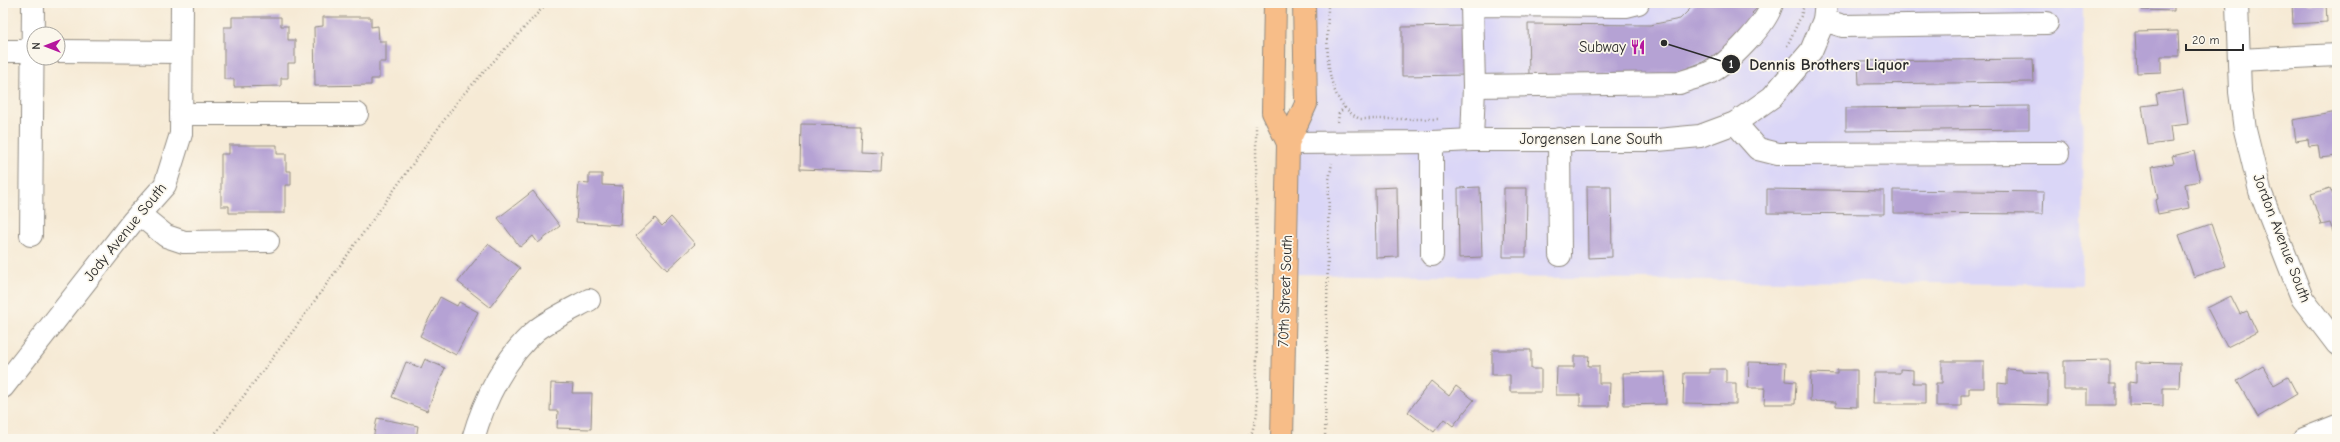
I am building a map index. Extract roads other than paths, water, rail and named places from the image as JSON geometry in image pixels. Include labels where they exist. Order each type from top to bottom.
[{"type":"main road","name":"70th Street South","points":[[1275,3],[1273,112],[1288,143]]},
{"type":"main road","name":"70th Street South","points":[[1282,439],[1288,143],[1306,104],[1304,3]]},
{"type":"street","points":[[33,3],[33,26]]},
{"type":"street","name":"Jody Avenue South","points":[[3,387],[139,214],[165,185],[181,134],[182,3]]},
{"type":"street","points":[[1472,140],[1474,86],[1472,4],[1626,6],[1638,3]]},
{"type":"street","points":[[1474,86],[1679,83],[1710,73],[1747,42],[1770,10],[1772,3]]},
{"type":"street","name":"Jordon Avenue South","points":[[2237,3],[2240,92],[2245,130],[2260,191],[2302,298],[2337,344]]},
{"type":"street","points":[[1825,12],[1843,26],[2047,22]]},
{"type":"street","name":"Jorgensen Lane South","points":[[1288,143],[1559,139],[1658,140],[1700,136],[1735,123],[1772,97],[1811,50],[1825,12]]},
{"type":"street","points":[[3,51],[26,51]]},
{"type":"street","points":[[66,51],[181,52]]},
{"type":"street","points":[[2239,60],[2337,56]]},
{"type":"street","points":[[31,235],[33,66]]},
{"type":"street","points":[[181,114],[356,114]]},
{"type":"street","points":[[1735,123],[1758,149],[1778,154],[2058,154]]},
{"type":"street","points":[[1559,139],[1560,255]]},
{"type":"street","points":[[1432,142],[1432,255]]},
{"type":"street","points":[[139,214],[166,236],[184,242],[268,241]]},
{"type":"street","points":[[474,439],[480,417],[494,387],[520,348],[544,325],[588,300]]},
{"type":"street","points":[[2304,439],[2337,426]]},
{"type":"place","name":"Dennis Brothers Liquor","points":[[1664,43]]},
{"type":"place","name":"Subway","points":[[1638,47]]}]
